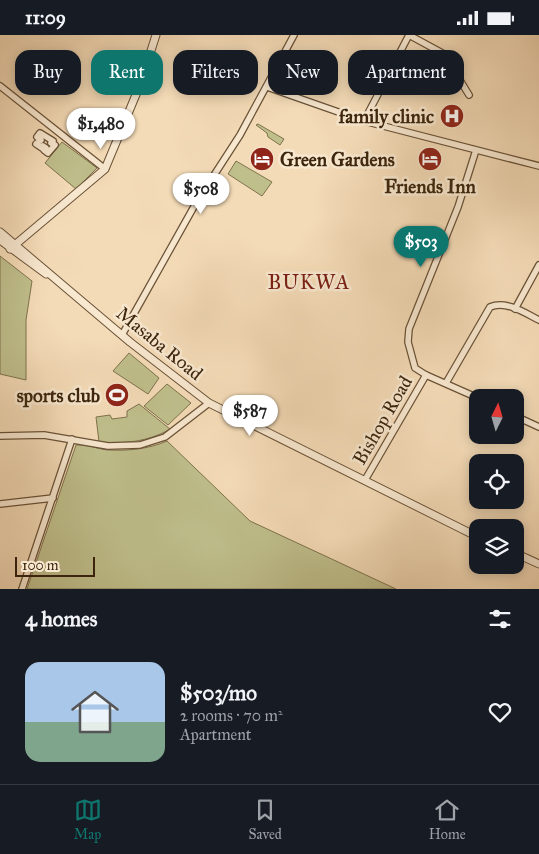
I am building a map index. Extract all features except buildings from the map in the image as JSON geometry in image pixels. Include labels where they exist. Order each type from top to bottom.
[{"type":"street","points":[[13,247],[105,169],[140,85],[156,35]]},
{"type":"street","points":[[122,335],[196,203],[240,135],[294,35]]},
{"type":"street","points":[[364,121],[409,35],[444,54],[469,95]]},
{"type":"street","points":[[0,86],[105,169]]},
{"type":"street","points":[[267,87],[364,121],[539,166]]},
{"type":"street","points":[[40,133],[55,145],[48,153],[44,150],[46,148],[36,144],[41,141],[37,137],[40,133]]},
{"type":"street","points":[[469,394],[426,375],[413,364],[408,342],[409,329],[458,207],[476,150]]},
{"type":"street","points":[[0,232],[13,247]]},
{"type":"street","points":[[0,240],[13,247]]},
{"type":"street","name":"Masaba Road","points":[[13,247],[209,403],[469,533]]},
{"type":"street","points":[[515,309],[539,265]]},
{"type":"street","points":[[446,383],[490,307],[504,305],[539,320]]},
{"type":"street","name":"Bishop Road","points":[[365,481],[426,375]]},
{"type":"street","points":[[0,436],[44,435],[123,447],[153,442],[179,427],[209,403]]},
{"type":"street","points":[[524,420],[539,427]]},
{"type":"street","points":[[22,589],[72,439]]},
{"type":"street","points":[[0,505],[53,499]]},
{"type":"street","points":[[524,557],[539,564]]},
{"type":"green space","points":[[258,124],[284,139],[280,145],[268,137],[267,133],[256,125]]},
{"type":"green space","points":[[62,142],[97,168],[76,189],[45,163]]},
{"type":"green space","points":[[236,161],[272,182],[262,196],[228,174]]},
{"type":"green space","points":[[0,256],[32,281],[26,320],[26,380],[0,374]]},
{"type":"green space","points":[[129,353],[159,378],[148,394],[113,371]]},
{"type":"green space","points":[[167,384],[191,403],[168,425],[144,406]]},
{"type":"green space","points":[[139,404],[170,429],[153,437],[136,441],[118,443],[99,442],[96,417],[110,415],[112,419],[127,417],[127,411]]},
{"type":"green space","name":"sports club","points":[[167,441],[250,521],[396,589],[27,589],[76,445],[108,450],[123,450],[146,448]]},
{"type":"place","name":"family clinic","points":[[452,116]]},
{"type":"place","name":"Green Gardens","points":[[262,159]]},
{"type":"place","name":"Friends Inn","points":[[430,159]]},
{"type":"place","name":"sports club","points":[[117,395]]},
{"type":"district","name":"BUKWA","points":[[309,282]]}]
